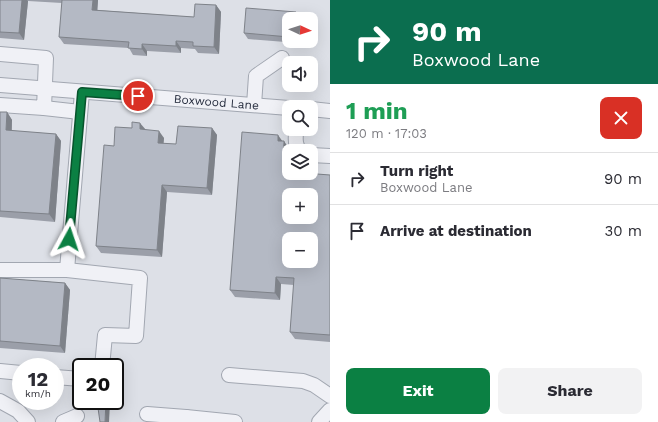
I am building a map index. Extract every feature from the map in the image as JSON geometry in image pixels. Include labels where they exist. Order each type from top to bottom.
[{"type":"street","points":[[0,54],[46,58],[44,108]]},
{"type":"street","points":[[254,105],[256,76],[282,58]]},
{"type":"street","name":"Boxwood Lane","points":[[0,85],[282,107]]},
{"type":"street","points":[[67,270],[82,92]]},
{"type":"street","points":[[0,105],[80,112]]},
{"type":"street","points":[[318,110],[330,111]]},
{"type":"street","points":[[318,156],[330,156]]},
{"type":"street","points":[[0,270],[67,270],[140,278],[136,336],[106,335],[103,358]]},
{"type":"street","points":[[0,371],[12,372]]},
{"type":"street","points":[[229,375],[303,381],[320,389],[330,396]]},
{"type":"street","points":[[0,401],[18,411],[28,422]]},
{"type":"street","points":[[319,422],[330,410]]},
{"type":"street","points":[[147,414],[186,420],[235,422]]},
{"type":"street","points":[[63,422],[77,416]]},
{"type":"building","points":[[0,0],[22,0],[19,33],[0,32]]},
{"type":"building","points":[[62,0],[93,0],[92,10],[194,17],[195,4],[216,5],[214,47],[193,46],[193,42],[176,41],[176,46],[142,44],[142,49],[128,48],[129,42],[59,37]]},
{"type":"building","points":[[246,8],[296,12],[282,12],[282,36],[244,33]]},
{"type":"building","points":[[0,112],[7,112],[6,130],[56,134],[49,214],[0,211]]},
{"type":"building","points":[[132,122],[140,123],[140,129],[159,131],[158,143],[176,144],[178,126],[212,128],[207,188],[162,185],[157,250],[96,246],[104,145],[114,146],[115,127],[132,128]]},
{"type":"building","points":[[242,132],[278,135],[278,141],[284,141],[284,144],[282,144],[282,180],[318,180],[318,174],[330,175],[330,335],[290,332],[294,278],[276,277],[275,293],[230,290]]},
{"type":"building","points":[[0,278],[65,283],[60,346],[0,341]]},
{"type":"building","points":[[98,410],[106,410],[105,422],[100,422]]},
{"type":"route","points":[[69,239],[82,92],[138,96]]}]
